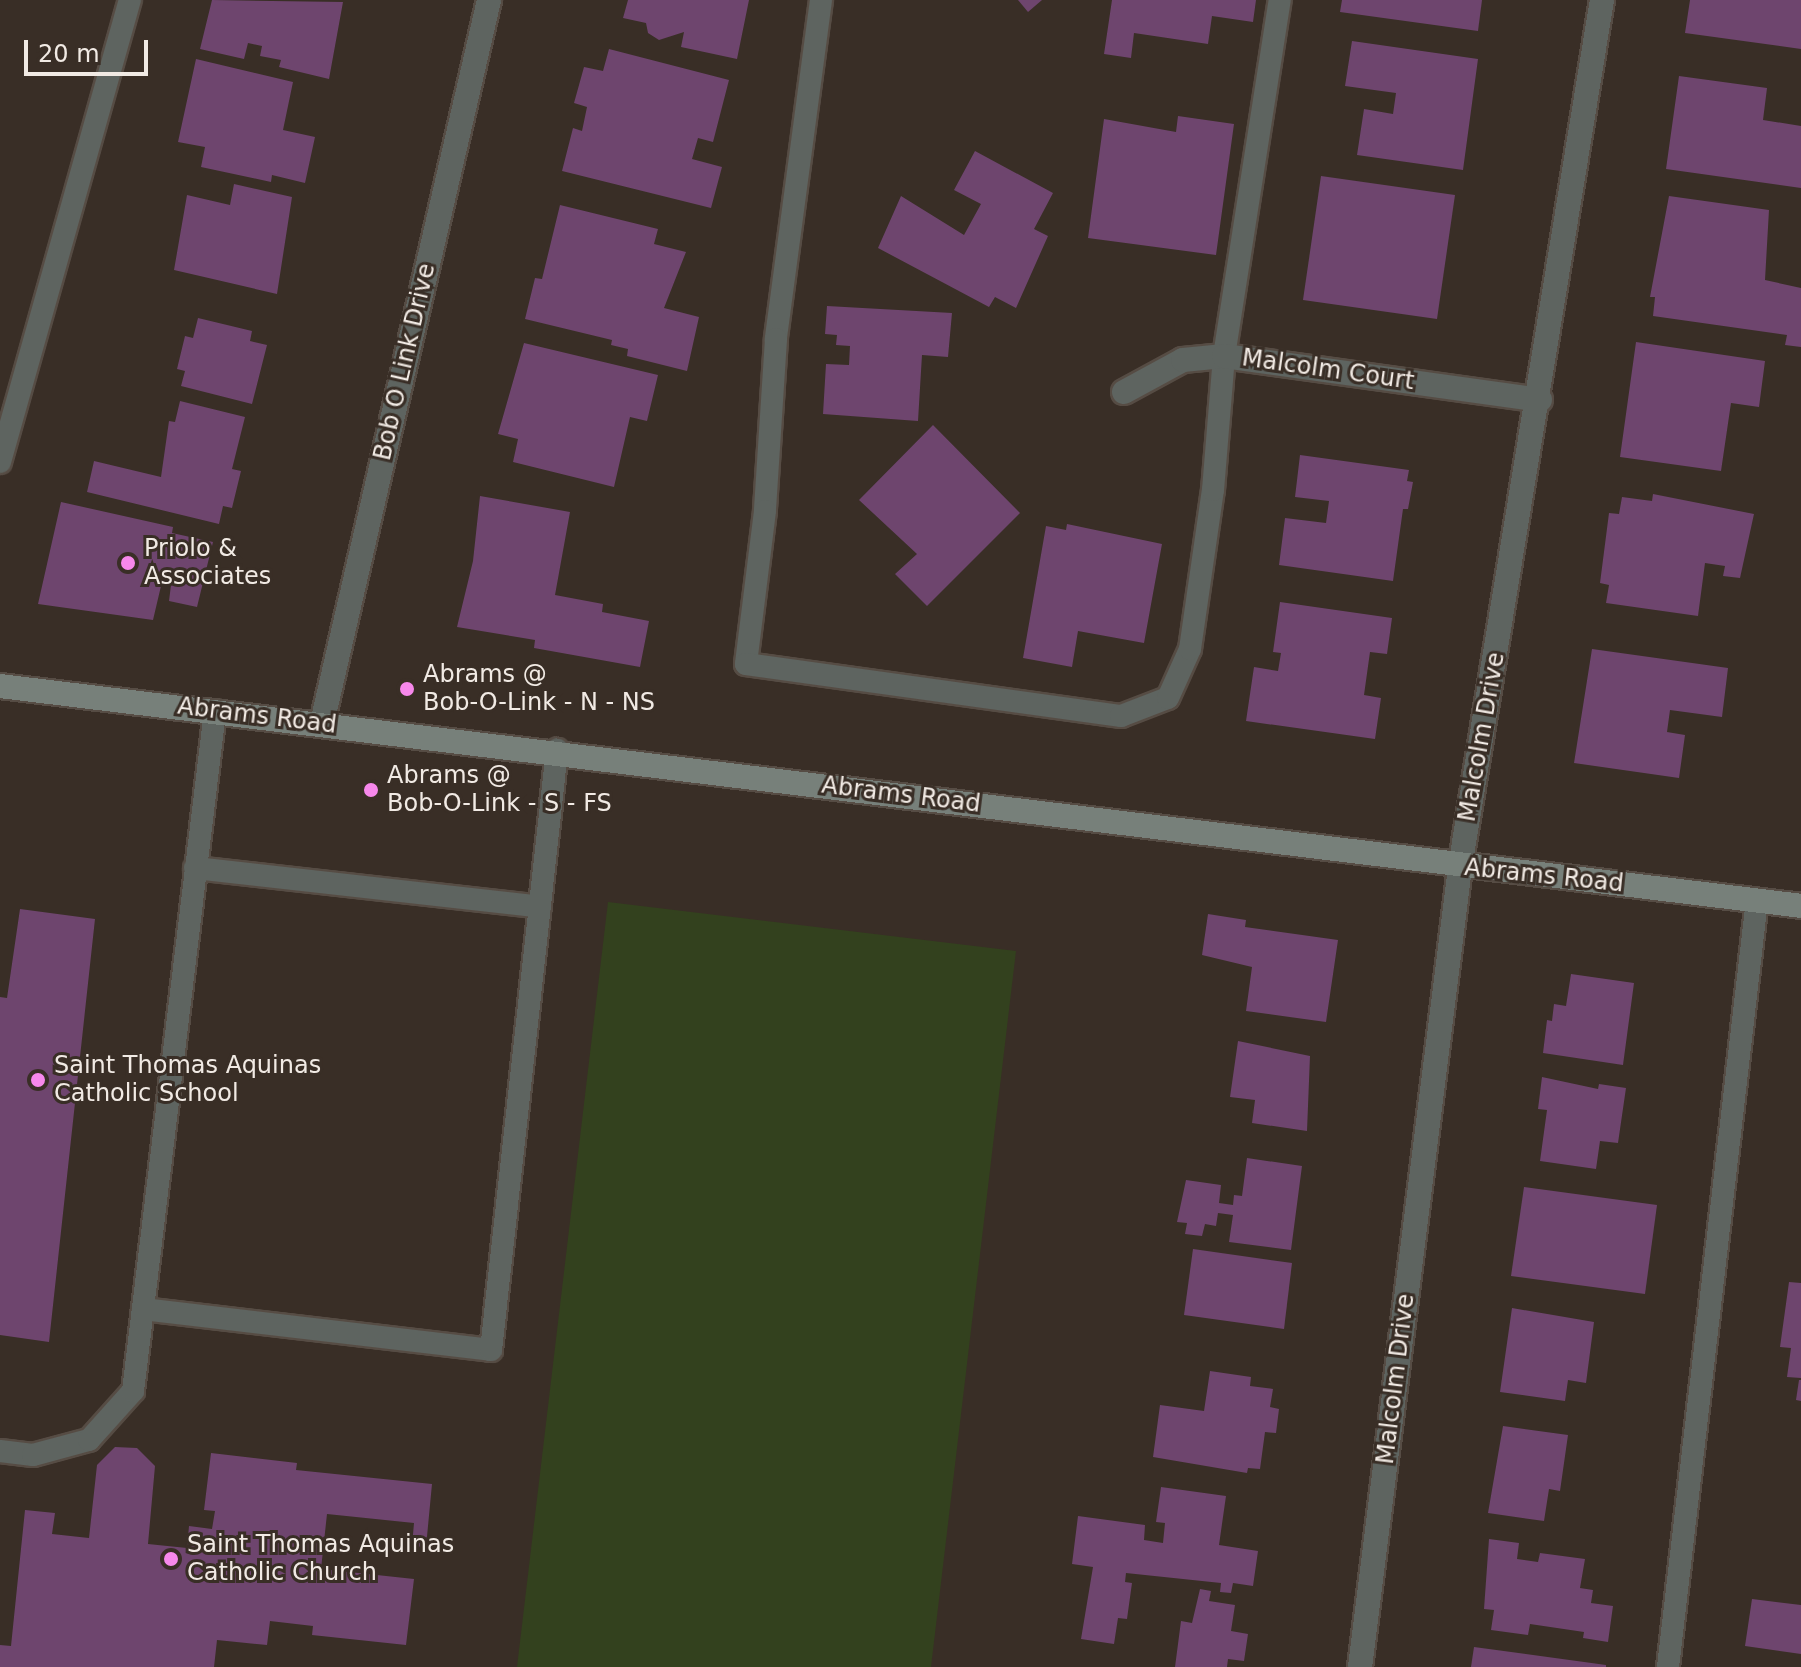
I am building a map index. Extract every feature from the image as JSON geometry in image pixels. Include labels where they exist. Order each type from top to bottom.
[{"type":"main road","name":"Abrams Road","points":[[0,686],[557,750],[1460,867],[1801,906]]},
{"type":"street","name":"Bob O Link Drive","points":[[322,723],[489,0]]},
{"type":"street","name":"Malcolm Drive","points":[[1360,1667],[1460,867],[1540,400],[1602,0]]},
{"type":"street","name":"Malcolm Court","points":[[1124,392],[1183,360],[1224,356],[1540,400]]},
{"type":"lane","points":[[0,462],[130,0]]},
{"type":"lane","points":[[821,0],[776,339],[765,511],[746,664],[1121,716],[1168,698],[1190,649],[1213,490],[1224,356],[1280,0]]},
{"type":"lane","points":[[0,1451],[33,1455],[89,1440],[133,1391],[215,711]]},
{"type":"lane","points":[[143,1309],[491,1350],[557,750]]},
{"type":"lane","points":[[195,868],[540,907]]},
{"type":"lane","points":[[1668,1667],[1757,900]]},
{"type":"green space","points":[[608,902],[1016,951],[931,1667],[517,1667]]},
{"type":"building","points":[[212,0],[343,2],[329,79],[279,67],[281,60],[260,56],[262,46],[248,43],[244,59],[200,49]]},
{"type":"building","points":[[628,0],[749,0],[737,59],[681,47],[684,32],[659,40],[648,33],[646,23],[623,18]]},
{"type":"building","points":[[1018,0],[1042,0],[1028,12]]},
{"type":"building","points":[[1112,0],[1256,0],[1253,22],[1212,16],[1208,44],[1134,33],[1131,58],[1104,54]]},
{"type":"building","points":[[1342,0],[1482,0],[1478,31],[1340,12]]},
{"type":"building","points":[[1690,0],[1801,0],[1801,49],[1685,33]]},
{"type":"building","points":[[1352,41],[1478,59],[1463,170],[1357,155],[1364,109],[1393,114],[1396,93],[1345,86]]},
{"type":"building","points":[[609,49],[729,80],[713,142],[698,138],[692,159],[722,167],[711,208],[562,171],[573,128],[582,131],[587,107],[574,103],[584,67],[603,71]]},
{"type":"building","points":[[196,59],[293,82],[283,130],[315,137],[305,183],[272,175],[271,182],[201,167],[205,147],[178,142]]},
{"type":"building","points":[[1679,76],[1767,88],[1763,120],[1801,126],[1801,188],[1666,169]]},
{"type":"building","points":[[1178,116],[1234,124],[1216,255],[1088,238],[1104,119],[1176,132]]},
{"type":"building","points":[[975,151],[1053,193],[1034,229],[1048,236],[1016,308],[995,297],[989,307],[878,248],[901,196],[964,235],[981,204],[954,190]]},
{"type":"building","points":[[1321,176],[1455,195],[1437,319],[1303,300]]},
{"type":"building","points":[[234,184],[292,197],[277,294],[174,270],[187,195],[230,205]]},
{"type":"building","points":[[1669,196],[1769,210],[1765,280],[1801,288],[1801,347],[1785,345],[1787,335],[1653,316],[1655,297],[1650,297]]},
{"type":"building","points":[[560,205],[658,229],[654,244],[686,252],[664,308],[699,317],[687,371],[627,356],[628,349],[611,345],[612,340],[525,319],[535,278],[542,279]]},
{"type":"building","points":[[827,306],[952,313],[948,357],[922,355],[918,421],[823,414],[826,364],[849,365],[850,346],[836,345],[837,335],[825,334]]},
{"type":"building","points":[[198,318],[252,331],[250,341],[267,345],[252,404],[181,386],[185,371],[177,369],[185,336],[193,338]]},
{"type":"building","points":[[1636,342],[1765,361],[1759,407],[1731,403],[1721,471],[1620,457]]},
{"type":"building","points":[[524,343],[658,375],[647,421],[630,417],[614,487],[513,462],[518,439],[498,434]]},
{"type":"building","points":[[180,401],[245,417],[232,469],[241,471],[232,508],[223,506],[219,524],[87,492],[94,461],[161,477],[169,421],[175,422]]},
{"type":"building","points":[[933,425],[1020,513],[927,606],[895,574],[917,554],[859,500]]},
{"type":"building","points":[[1300,455],[1409,470],[1407,481],[1413,482],[1408,509],[1403,509],[1393,581],[1279,565],[1285,518],[1326,523],[1329,501],[1295,497]]},
{"type":"building","points":[[1653,494],[1754,514],[1740,578],[1723,576],[1725,566],[1705,563],[1698,616],[1606,603],[1609,585],[1600,583],[1609,513],[1619,514],[1622,497],[1652,501]]},
{"type":"building","points":[[480,496],[570,512],[555,595],[603,604],[602,612],[649,621],[640,667],[534,648],[535,640],[457,627],[473,561]]},
{"type":"building","name":"Priolo & Associates","points":[[61,502],[173,527],[172,533],[213,542],[197,607],[169,601],[171,585],[161,586],[153,620],[38,604]]},
{"type":"building","points":[[1067,524],[1162,544],[1144,643],[1078,631],[1072,667],[1023,658],[1046,526],[1066,530]]},
{"type":"building","points":[[1280,602],[1392,618],[1387,654],[1370,652],[1364,695],[1381,698],[1375,739],[1246,721],[1254,667],[1278,671],[1281,653],[1273,652]]},
{"type":"building","points":[[1592,649],[1728,668],[1722,717],[1670,710],[1667,732],[1685,735],[1679,778],[1574,763]]},
{"type":"building","name":"Saint Thomas Aquinas Catholic School","points":[[20,909],[95,919],[49,1342],[0,1335],[0,997],[7,998]]},
{"type":"building","points":[[1208,914],[1246,920],[1245,927],[1338,940],[1326,1022],[1246,1011],[1252,967],[1202,955]]},
{"type":"building","points":[[1571,974],[1634,983],[1623,1065],[1543,1053],[1547,1020],[1552,1021],[1554,1004],[1566,1006]]},
{"type":"building","points":[[1238,1041],[1310,1056],[1307,1131],[1252,1123],[1255,1100],[1230,1097]]},
{"type":"building","points":[[1542,1077],[1598,1089],[1599,1084],[1626,1088],[1618,1143],[1600,1141],[1596,1169],[1540,1161],[1547,1110],[1538,1109]]},
{"type":"building","points":[[1247,1158],[1302,1166],[1291,1250],[1229,1242],[1233,1215],[1218,1213],[1216,1226],[1205,1224],[1202,1236],[1185,1234],[1187,1223],[1177,1222],[1186,1180],[1221,1185],[1219,1203],[1233,1205],[1234,1195],[1242,1196]]},
{"type":"building","points":[[1524,1187],[1657,1205],[1645,1294],[1511,1276]]},
{"type":"building","points":[[1193,1249],[1292,1263],[1284,1329],[1184,1315]]},
{"type":"building","points":[[1789,1282],[1801,1283],[1801,1378],[1787,1377],[1791,1348],[1780,1347]]},
{"type":"building","points":[[1512,1308],[1594,1322],[1586,1383],[1568,1380],[1565,1401],[1500,1392]]},
{"type":"building","points":[[1210,1371],[1251,1377],[1250,1386],[1273,1389],[1270,1407],[1279,1409],[1276,1433],[1265,1432],[1260,1469],[1248,1468],[1247,1473],[1153,1457],[1160,1405],[1204,1411]]},
{"type":"building","points":[[1801,1380],[1801,1401],[1796,1400]]},
{"type":"building","points":[[1503,1426],[1568,1435],[1560,1491],[1549,1489],[1544,1521],[1488,1513]]},
{"type":"building","name":"Saint Thomas Aquinas Catholic Church","points":[[115,1447],[137,1448],[155,1466],[148,1544],[187,1548],[189,1526],[212,1529],[215,1511],[204,1510],[211,1453],[297,1463],[296,1470],[432,1484],[426,1547],[412,1546],[414,1523],[327,1514],[321,1569],[414,1579],[406,1645],[312,1635],[313,1626],[270,1621],[267,1645],[217,1640],[214,1667],[0,1667],[0,1645],[11,1646],[25,1510],[55,1513],[52,1534],[89,1538],[97,1465]]},
{"type":"building","points":[[1161,1487],[1226,1496],[1219,1545],[1258,1551],[1253,1586],[1233,1583],[1231,1593],[1220,1592],[1221,1583],[1126,1573],[1125,1582],[1132,1583],[1127,1619],[1118,1618],[1114,1644],[1081,1639],[1093,1567],[1072,1564],[1078,1516],[1145,1525],[1144,1540],[1163,1543],[1165,1523],[1156,1522]]},
{"type":"building","points":[[1489,1539],[1519,1543],[1517,1559],[1538,1562],[1540,1553],[1585,1559],[1580,1588],[1593,1590],[1591,1603],[1613,1606],[1608,1642],[1583,1638],[1584,1632],[1530,1624],[1528,1635],[1491,1630],[1494,1610],[1484,1609]]},
{"type":"building","points":[[1200,1589],[1211,1591],[1209,1601],[1235,1605],[1231,1631],[1248,1634],[1244,1661],[1228,1659],[1227,1667],[1175,1667],[1181,1621],[1192,1623]]},
{"type":"building","points":[[1752,1599],[1801,1605],[1801,1654],[1745,1646]]},
{"type":"building","points":[[1474,1647],[1606,1665],[1606,1667],[1471,1667]]},
{"type":"place","name":"Priolo & Associates","points":[[128,563]]},
{"type":"place","name":"Abrams @ Bob-O-Link - N - NS","points":[[407,689]]},
{"type":"place","name":"Abrams @ Bob-O-Link - S - FS","points":[[371,790]]},
{"type":"place","name":"Saint Thomas Aquinas Catholic School","points":[[38,1080]]},
{"type":"place","name":"Saint Thomas Aquinas Catholic Church","points":[[171,1559]]}]
